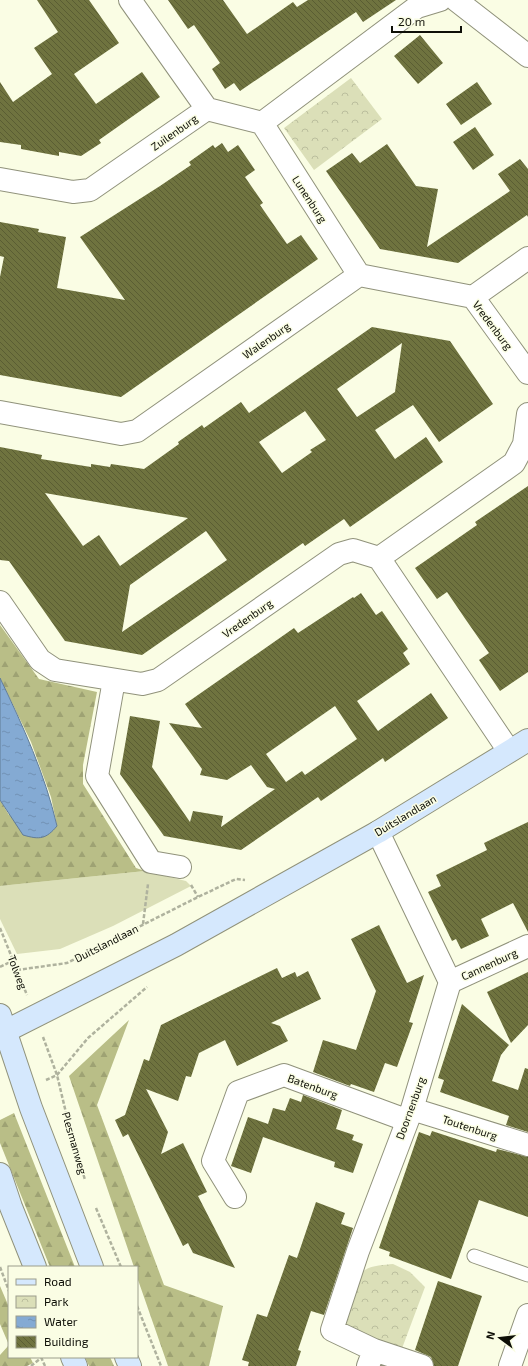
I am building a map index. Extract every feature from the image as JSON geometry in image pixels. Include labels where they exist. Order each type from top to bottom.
[{"type":"main road","name":"Duitslandlaan","points":[[2,1026],[36,1016],[176,945],[378,832],[528,740]]},
{"type":"main road","points":[[2,1026],[31,1108],[92,1266]]},
{"type":"main road","points":[[0,1174],[11,1207],[35,1266]]},
{"type":"street","points":[[130,0],[207,110]]},
{"type":"street","points":[[262,123],[417,7],[440,0]]},
{"type":"street","points":[[456,0],[528,56]]},
{"type":"street","name":"Zuilenburg","points":[[0,179],[73,192],[90,190],[207,110],[262,123]]},
{"type":"street","name":"Lunenburg","points":[[262,123],[359,275]]},
{"type":"street","points":[[359,275],[472,297],[528,258]]},
{"type":"street","name":"Walenburg","points":[[0,412],[121,434],[137,431],[359,275]]},
{"type":"street","name":"Vredenburg","points":[[472,297],[528,373]]},
{"type":"street","points":[[509,751],[379,558],[514,463],[524,444],[528,414]]},
{"type":"street","name":"Vredenburg","points":[[0,602],[40,660],[54,670],[142,684],[158,680],[339,554],[353,550],[379,558]]},
{"type":"street","points":[[114,680],[97,776],[151,862],[180,867]]},
{"type":"street","points":[[378,832],[450,982]]},
{"type":"street","name":"Cannenburg","points":[[450,982],[528,946]]},
{"type":"street","name":"Doornenburg","points":[[371,1358],[332,1330],[358,1251],[409,1115],[450,982]]},
{"type":"street","name":"Batenburg","points":[[235,1197],[213,1161],[238,1092],[284,1075],[409,1115]]},
{"type":"street","name":"Toutenburg","points":[[409,1115],[528,1145]]},
{"type":"street","points":[[510,1366],[528,1315]]},
{"type":"street","points":[[371,1358],[422,1366]]},
{"type":"lane","points":[[474,1256],[528,1275]]},
{"type":"path","points":[[143,925],[151,862]]},
{"type":"path","name":"Duitslandlaan","points":[[17,970],[67,962],[236,879],[271,881],[280,886]]},
{"type":"path","name":"Tolweg","points":[[0,928],[36,1016]]},
{"type":"path","points":[[0,967],[14,960]]},
{"type":"path","points":[[57,1075],[88,1038],[144,991],[149,984]]},
{"type":"path","name":"Plesmanweg","points":[[36,1016],[57,1075],[66,1117],[87,1187]]},
{"type":"path","points":[[93,1202],[121,1266]]},
{"type":"path","points":[[0,1267],[8,1289]]},
{"type":"path","points":[[138,1308],[161,1366]]},
{"type":"path","points":[[31,1366],[40,1358]]},
{"type":"green space","points":[[351,78],[382,119],[314,170],[284,128]]},
{"type":"green space","points":[[0,625],[39,679],[97,692],[83,765],[83,784],[136,868],[145,871],[0,886],[0,800],[9,815],[57,826],[51,797],[31,742],[0,678]]},
{"type":"green space","points":[[145,871],[186,881],[191,886],[113,926],[60,949],[17,954],[0,919],[0,886]]},
{"type":"green space","points":[[129,1020],[97,1105],[164,1285],[223,1306],[209,1366],[168,1366],[138,1280],[138,1266],[134,1266],[69,1076]]},
{"type":"green space","points":[[14,1113],[75,1266],[50,1266],[0,1143],[0,1120]]},
{"type":"green space","points":[[393,1264],[410,1272],[425,1287],[401,1351],[350,1332],[342,1322],[358,1279],[362,1273],[371,1267]]},
{"type":"green space","points":[[0,1286],[8,1305],[8,1343],[0,1324]]},
{"type":"green space","points":[[8,1346],[8,1358],[30,1358],[33,1363],[27,1366],[0,1366],[0,1355]]},
{"type":"green space","points":[[85,1358],[110,1358],[114,1366],[89,1366]]},
{"type":"water","points":[[0,678],[33,750],[52,807],[57,826],[46,836],[34,838],[23,835],[0,800]]},
{"type":"building","points":[[37,0],[89,0],[119,43],[74,74],[96,104],[142,72],[160,97],[99,140],[101,143],[81,156],[59,152],[59,156],[21,149],[21,145],[0,142],[0,82],[13,102],[52,74],[34,48],[58,32]]},
{"type":"building","points":[[168,0],[223,0],[247,34],[293,2],[297,7],[308,0],[396,0],[363,22],[356,12],[240,91],[234,83],[225,89],[212,69],[220,63],[194,25],[188,29]]},
{"type":"building","points":[[420,35],[443,63],[418,84],[394,56]]},
{"type":"building","points":[[477,82],[492,104],[461,125],[446,104]]},
{"type":"building","points":[[475,127],[494,155],[473,170],[453,142]]},
{"type":"building","points":[[222,143],[228,152],[238,145],[255,170],[245,177],[263,203],[260,205],[287,244],[301,235],[318,259],[121,397],[0,375],[0,277],[4,257],[0,256],[0,222],[39,229],[38,232],[66,237],[57,288],[125,300],[80,237],[191,165],[189,162],[213,145],[215,148]]},
{"type":"building","points":[[387,144],[416,186],[438,189],[427,247],[510,191],[498,174],[520,159],[528,169],[528,217],[527,215],[458,263],[380,249],[326,171],[352,153],[360,163]]},
{"type":"building","points":[[372,327],[450,341],[493,404],[439,442],[413,405],[375,430],[395,459],[426,437],[443,462],[350,527],[344,519],[305,546],[303,543],[142,655],[65,641],[9,561],[0,560],[0,447],[42,455],[41,459],[91,467],[91,464],[110,467],[111,464],[144,469],[179,444],[178,442],[202,425],[204,428],[241,402],[249,413]],"holes":[[[402,343],[395,392],[357,417],[337,389]],[[305,411],[326,440],[310,450],[312,452],[282,473],[259,442]],[[45,493],[188,518],[120,566],[99,535],[83,546]],[[206,531],[227,560],[122,632],[130,585]]]},
{"type":"building","points":[[528,486],[528,672],[500,691],[479,660],[489,653],[447,592],[437,599],[415,568],[477,525],[475,522]]},
{"type":"building","points":[[361,593],[376,615],[382,611],[408,649],[403,653],[410,664],[357,701],[378,731],[431,693],[448,718],[385,762],[383,758],[321,801],[318,797],[241,850],[164,836],[120,774],[130,716],[160,721],[152,767],[190,822],[193,811],[223,816],[221,827],[275,789],[267,787],[251,765],[227,780],[200,775],[202,769],[169,723],[202,728],[185,704],[294,628],[298,633],[353,597],[354,598]],"holes":[[[335,706],[357,739],[305,775],[302,771],[286,782],[266,754]]]},
{"type":"building","points":[[528,822],[528,932],[513,903],[481,919],[489,936],[461,949],[456,939],[452,941],[428,892],[441,886],[436,875],[487,850],[484,843]]},
{"type":"building","points":[[379,925],[407,983],[424,975],[409,1022],[413,1023],[397,1067],[385,1063],[374,1092],[351,1084],[350,1086],[313,1072],[323,1040],[356,1050],[376,991],[351,939]]},
{"type":"building","points":[[277,968],[282,978],[295,972],[297,977],[308,971],[321,999],[271,1023],[280,1026],[288,1041],[237,1066],[225,1040],[199,1053],[191,1077],[186,1076],[178,1101],[146,1089],[168,1132],[161,1154],[183,1143],[207,1192],[198,1196],[235,1268],[193,1253],[188,1243],[183,1246],[128,1134],[123,1137],[115,1120],[125,1115],[144,1059],[149,1061],[161,1025]]},
{"type":"building","points":[[528,972],[528,1025],[511,1043],[487,992]]},
{"type":"building","points":[[462,1004],[509,1045],[501,1055],[492,1081],[518,1090],[525,1068],[528,1069],[528,1132],[506,1125],[509,1116],[440,1092],[444,1080],[438,1078]]},
{"type":"building","points":[[303,1095],[342,1110],[336,1129],[354,1135],[352,1140],[363,1144],[353,1173],[334,1167],[335,1162],[263,1137],[251,1173],[231,1166],[248,1117],[268,1124],[273,1108],[285,1111],[290,1098],[301,1102]]},
{"type":"building","points":[[432,1131],[496,1152],[497,1149],[528,1157],[528,1217],[479,1200],[451,1279],[389,1256],[390,1252],[379,1248],[419,1132],[430,1136]]},
{"type":"building","points":[[316,1202],[345,1213],[341,1224],[353,1228],[324,1315],[311,1311],[298,1350],[301,1351],[296,1366],[248,1366],[249,1362],[242,1360],[257,1314],[267,1317],[289,1255],[297,1258]]},
{"type":"building","points":[[438,1281],[482,1296],[458,1366],[434,1366],[431,1357],[415,1350]]}]
